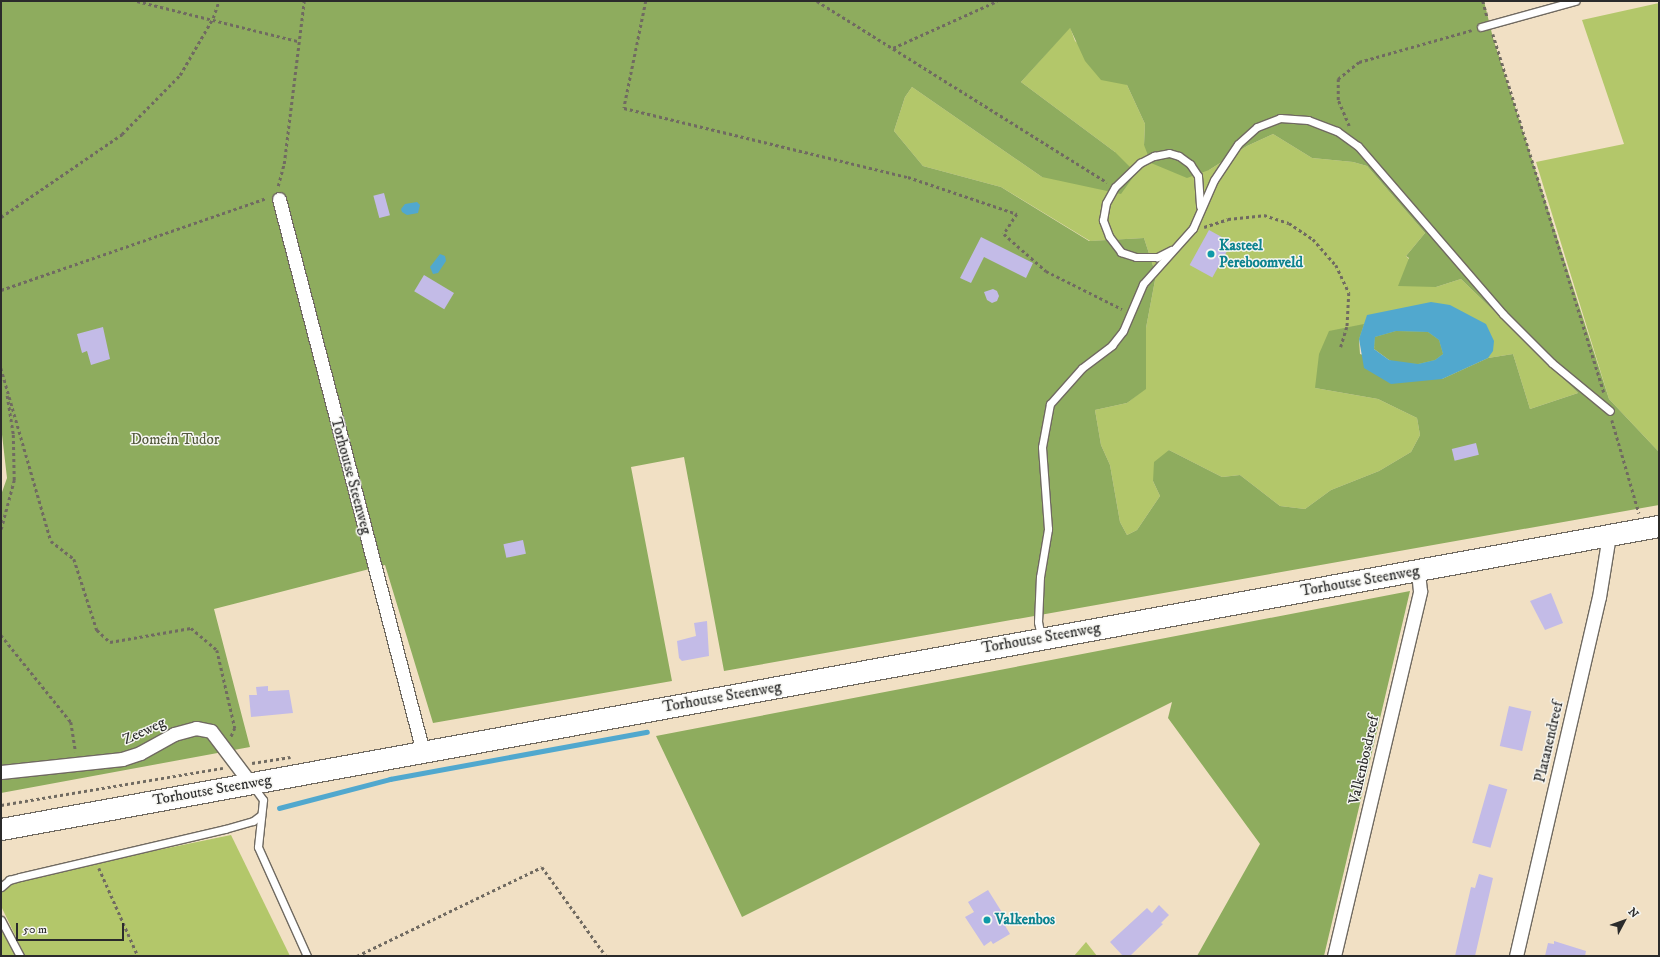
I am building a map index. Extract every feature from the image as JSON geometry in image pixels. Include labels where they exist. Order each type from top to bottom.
[{"type":"main road","name":"Torhoutse Steenweg","points":[[1,829],[1041,638],[1651,528]]},
{"type":"street","name":"Torhoutse Steenweg","points":[[276,194],[423,752]]},
{"type":"street","name":"Platanendreef","points":[[1516,956],[1599,597],[1609,535]]},
{"type":"street","name":"Valkenbosdreef","points":[[1334,956],[1420,591],[1418,571]]},
{"type":"street","name":"Zeeweg","points":[[1,772],[122,759],[140,753],[174,734],[196,728],[211,731],[226,748],[236,766],[251,784]]},
{"type":"lane","points":[[1481,27],[1576,1]]},
{"type":"lane","points":[[1041,638],[1038,622],[1040,584],[1048,528],[1042,447],[1050,404],[1082,368],[1112,344],[1124,331],[1143,284],[1177,248],[1193,228],[1200,208],[1214,180],[1238,144],[1257,127],[1280,118],[1308,120],[1337,131],[1358,146],[1503,314],[1552,363],[1610,411]]},
{"type":"lane","points":[[1177,248],[1157,257],[1136,257],[1121,252],[1109,236],[1103,220],[1106,203],[1115,187],[1140,163],[1154,156],[1169,153],[1179,156],[1190,164],[1198,176],[1200,208]]},
{"type":"lane","points":[[251,784],[263,800],[258,846],[306,956]]},
{"type":"lane","points":[[1,888],[9,880],[20,876],[225,829],[253,821],[261,815]]},
{"type":"lane","points":[[1,920],[20,956]]},
{"type":"path","points":[[137,1],[213,18],[298,42]]},
{"type":"path","points":[[1,217],[122,134],[180,75],[213,18],[219,1]]},
{"type":"path","points":[[1,290],[276,194],[284,164],[304,1]]},
{"type":"path","points":[[646,1],[624,108],[908,177],[1017,214],[1004,234],[1046,271],[1131,313]]},
{"type":"path","points":[[817,1],[1115,187]]},
{"type":"path","points":[[893,48],[997,1]]},
{"type":"path","points":[[1483,1],[1610,411],[1651,528]]},
{"type":"path","points":[[1358,146],[1338,100],[1338,79],[1359,62],[1481,27]]},
{"type":"path","points":[[1198,231],[1228,219],[1264,214],[1289,223],[1313,239],[1336,265],[1349,293],[1347,327],[1341,347]]},
{"type":"path","points":[[1,368],[51,541],[74,559],[97,630],[110,642],[191,628],[217,650],[235,728],[226,748]]},
{"type":"path","points":[[1,375],[6,385],[12,434],[14,480],[1,529]]},
{"type":"path","points":[[1,635],[70,722],[78,764]]},
{"type":"path","points":[[1,805],[236,766]]},
{"type":"path","points":[[94,858],[138,956]]},
{"type":"path","points":[[357,956],[542,866],[606,956]]},
{"type":"green space","name":"Domein Tudor","points":[[1,1],[1484,1],[1493,38],[1609,399],[1659,452],[1659,505],[724,671],[684,457],[631,467],[672,681],[433,723],[385,565],[214,609],[250,747],[1,793],[1,495],[7,478],[1,426]],"holes":[[[1070,28],[1085,61],[1101,80],[1127,85],[1145,124],[1144,145],[1151,163],[1187,178],[1209,170],[1247,146],[1273,134],[1312,158],[1353,162],[1367,166],[1425,233],[1406,256],[1409,258],[1398,286],[1436,287],[1461,279],[1578,393],[1530,409],[1513,354],[1488,358],[1442,379],[1360,354],[1359,339],[1364,324],[1329,331],[1319,354],[1315,388],[1378,399],[1417,418],[1420,435],[1411,452],[1379,471],[1331,490],[1305,509],[1280,506],[1240,475],[1222,477],[1169,450],[1154,462],[1153,481],[1160,496],[1137,530],[1127,535],[1120,522],[1110,465],[1101,445],[1095,410],[1127,403],[1146,389],[1146,328],[1156,275],[1144,238],[1089,241],[1001,187],[923,166],[894,131],[905,97],[912,87],[1042,177],[1121,194],[1136,173],[1115,152],[1021,82]]]},
{"type":"green space","points":[[1659,3],[1659,452],[1609,399],[1536,162],[1624,144],[1582,20]]},
{"type":"green space","points":[[1070,27],[1075,41],[1127,85],[1145,124],[1144,145],[1209,170],[1247,146],[1273,134],[1312,158],[1353,162],[1367,166],[1425,233],[1406,256],[1436,287],[1461,279],[1578,393],[1530,409],[1513,354],[1488,358],[1442,379],[1359,339],[1315,388],[1378,399],[1417,418],[1420,435],[1411,452],[1379,471],[1331,490],[1305,509],[1280,506],[1240,475],[1222,477],[1169,450],[1153,481],[1160,496],[1137,530],[1127,535],[1120,522],[1110,465],[1101,445],[1095,410],[1127,403],[1146,388],[1146,328],[1156,275],[1144,238],[1090,241],[1001,187],[923,166],[894,131],[905,97],[912,87],[1042,177],[1115,152],[1021,82]]},
{"type":"green space","points":[[1396,331],[1428,332],[1439,340],[1443,354],[1435,360],[1418,364],[1395,363],[1374,349],[1375,337]]},
{"type":"green space","points":[[1410,591],[1324,956],[1197,956],[1260,844],[1168,718],[1172,702],[742,917],[656,736]]},
{"type":"green space","points":[[231,835],[290,956],[25,956],[1,906],[1,894],[4,888],[15,882],[51,872]]},
{"type":"green space","points":[[1,927],[16,956],[1,956]]},
{"type":"green space","points":[[1086,942],[1097,956],[1074,956]]},
{"type":"water","points":[[417,202],[420,205],[418,213],[407,215],[402,212],[401,209],[405,204]]},
{"type":"water","points":[[440,254],[445,256],[446,261],[438,273],[433,274],[430,267]]},
{"type":"water","points":[[1431,302],[1450,305],[1486,324],[1494,341],[1493,351],[1488,358],[1442,379],[1391,384],[1364,368],[1359,339],[1367,315]],"holes":[[[1396,331],[1428,332],[1439,340],[1443,354],[1435,360],[1418,364],[1389,360],[1374,349],[1375,337]]]},
{"type":"building","points":[[384,193],[390,215],[379,218],[373,196]]},
{"type":"building","name":"Kasteel Pereboomveld","points":[[1209,230],[1232,243],[1212,278],[1190,265]]},
{"type":"building","points":[[981,237],[1033,263],[1026,278],[984,257],[971,283],[960,278]]},
{"type":"building","points":[[424,275],[454,293],[444,309],[414,291]]},
{"type":"building","points":[[993,289],[997,291],[999,296],[997,301],[992,303],[987,300],[984,292]]},
{"type":"building","points":[[103,327],[110,359],[91,365],[87,351],[82,353],[77,334]]},
{"type":"building","points":[[1476,443],[1479,455],[1455,461],[1452,449]]},
{"type":"building","points":[[523,540],[526,554],[506,558],[503,544]]},
{"type":"building","points":[[1551,593],[1563,623],[1545,630],[1530,601]]},
{"type":"building","points":[[707,621],[709,656],[682,661],[679,658],[677,641],[696,636],[694,623]]},
{"type":"building","points":[[268,686],[268,691],[289,690],[293,713],[251,717],[249,695],[257,695],[256,687]]},
{"type":"building","points":[[1509,706],[1531,711],[1522,751],[1500,746]]},
{"type":"building","points":[[1489,784],[1507,789],[1490,848],[1472,843]]},
{"type":"building","points":[[1479,874],[1493,878],[1475,956],[1455,956],[1471,887],[1475,888]]},
{"type":"building","name":"Valkenbos","points":[[988,890],[1008,922],[1004,924],[1010,934],[993,944],[991,941],[984,946],[965,917],[974,912],[968,902]]},
{"type":"building","points":[[1159,905],[1169,915],[1161,923],[1163,924],[1130,956],[1123,956],[1110,942],[1147,908],[1152,913]]},
{"type":"building","points":[[1554,941],[1586,951],[1585,956],[1545,956],[1548,943],[1554,944]]},
{"type":"waterway","points":[[279,808],[390,779],[647,732]]},
{"type":"place","name":"Kasteel Pereboomveld","points":[[1211,254]]},
{"type":"place","name":"Valkenbos","points":[[987,920]]}]
